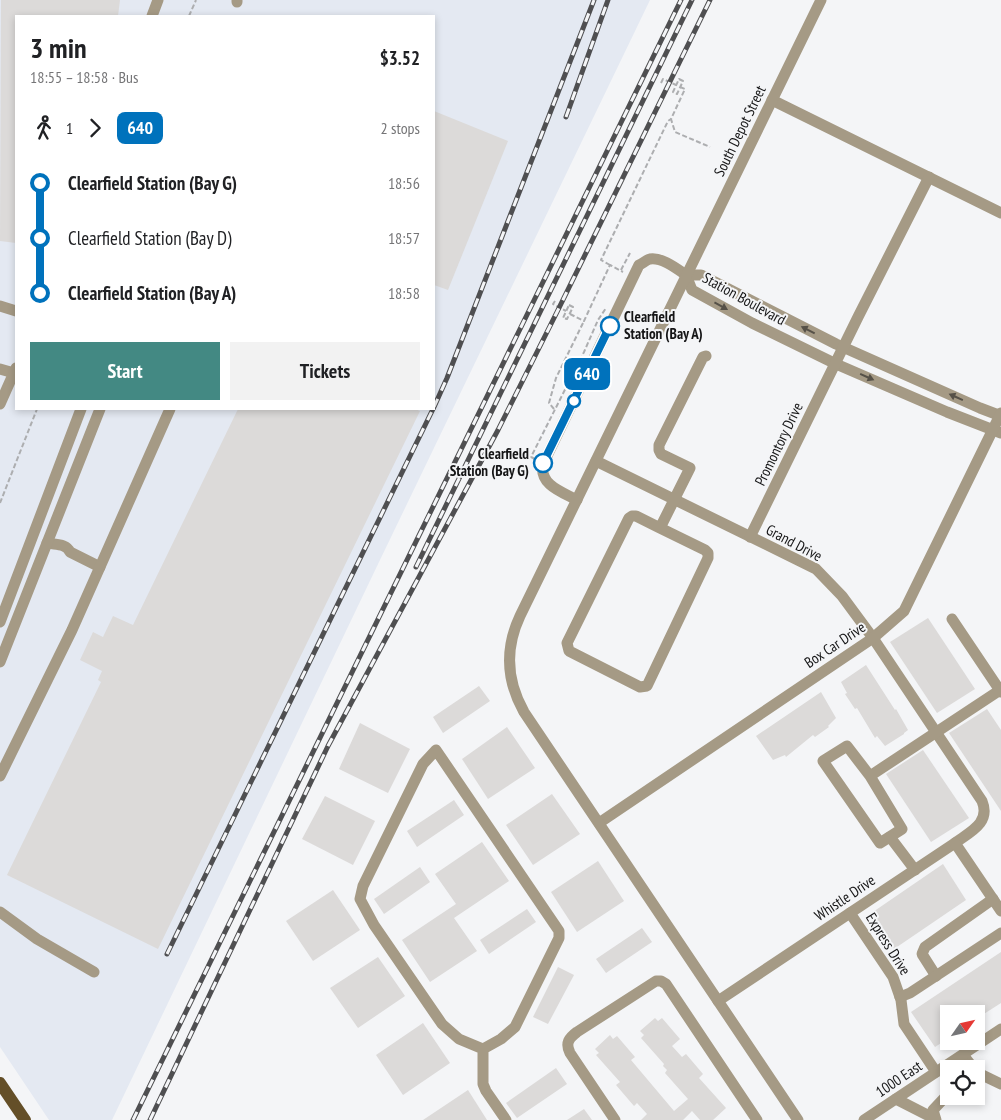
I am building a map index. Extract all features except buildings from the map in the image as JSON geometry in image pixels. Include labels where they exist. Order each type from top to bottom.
[{"type":"main road","points":[[0,1083],[25,1120]]},
{"type":"street","points":[[152,15],[158,0]]},
{"type":"street","name":"South Depot Street","points":[[798,1120],[524,712],[513,688],[510,670],[510,646],[516,625],[821,0]]},
{"type":"street","points":[[772,100],[1001,213]]},
{"type":"street","name":"Promontory Drive","points":[[750,537],[843,347],[929,178]]},
{"type":"street","points":[[577,500],[548,484],[542,475],[544,462],[639,265],[650,259],[658,260],[686,275]]},
{"type":"street","name":"Station Boulevard","points":[[997,431],[947,412],[836,364],[752,323],[692,290],[686,275],[701,275],[843,347],[1001,414]]},
{"type":"street","points":[[0,306],[15,311]]},
{"type":"street","points":[[660,528],[690,468],[661,454],[659,445],[703,357],[706,356]]},
{"type":"street","points":[[0,369],[15,370],[0,404]]},
{"type":"street","points":[[0,622],[81,410]]},
{"type":"street","points":[[0,662],[49,543],[100,410]]},
{"type":"street","points":[[0,776],[72,630],[170,410]]},
{"type":"street","name":"Box Car Drive","points":[[599,823],[873,638],[904,612],[997,431],[1001,414]]},
{"type":"street","name":"Grand Drive","points":[[596,461],[816,570],[842,596],[873,638],[982,801],[985,808],[984,816]]},
{"type":"street","points":[[636,516],[660,528],[705,550],[708,553],[708,558],[647,686],[640,687],[569,651],[567,643],[629,518],[636,516]]},
{"type":"street","points":[[49,543],[52,548],[67,553],[70,552],[100,567]]},
{"type":"street","points":[[870,776],[1000,691],[952,619]]},
{"type":"street","points":[[847,746],[870,776],[902,829],[880,844],[823,761],[847,746]]},
{"type":"street","points":[[436,750],[559,931],[559,938],[515,1026],[501,1039],[483,1049],[459,1039],[442,1024],[378,931],[360,899],[363,886],[423,764],[436,750]]},
{"type":"street","name":"Whistle Drive","points":[[718,1001],[955,843],[977,827],[984,816]]},
{"type":"street","points":[[890,837],[915,870]]},
{"type":"street","points":[[955,843],[1001,911]]},
{"type":"street","points":[[936,976],[922,954],[925,947],[993,899]]},
{"type":"street","points":[[0,912],[37,940],[94,972]]},
{"type":"street","name":"Express Drive","points":[[850,912],[893,977],[900,997],[904,1024],[936,1072]]},
{"type":"street","points":[[900,997],[910,993],[1001,933]]},
{"type":"street","points":[[615,1120],[570,1053],[567,1047],[568,1042],[577,1032],[656,981],[661,981],[666,984],[757,1120]]},
{"type":"street","name":"1000 East","points":[[864,1120],[1001,1029]]},
{"type":"street","points":[[483,1049],[483,1084],[506,1120]]},
{"type":"street","points":[[963,1055],[967,1060]]},
{"type":"street","points":[[985,1076],[1001,1084]]},
{"type":"street","points":[[896,1099],[935,1120]]},
{"type":"street","points":[[935,1120],[933,1110],[940,1103]]},
{"type":"path","points":[[189,15],[196,0]]},
{"type":"path","points":[[661,83],[663,79],[676,86]]},
{"type":"path","points":[[679,79],[683,81],[680,87],[677,94],[673,92],[679,79]]},
{"type":"path","points":[[621,270],[601,260],[685,89],[680,87]]},
{"type":"path","points":[[671,119],[675,132],[710,147]]},
{"type":"path","points":[[620,278],[623,271],[621,270],[630,253]]},
{"type":"path","points":[[555,409],[549,403],[556,378],[610,265]]},
{"type":"path","points":[[555,301],[553,304],[566,311]]},
{"type":"path","points":[[570,305],[574,307],[567,319],[563,318],[566,311],[570,305]]},
{"type":"path","points":[[544,462],[531,458],[606,307]]},
{"type":"path","points":[[570,314],[584,321]]},
{"type":"path","points":[[0,503],[37,410]]},
{"type":"shaded area","points":[[0,0],[650,0],[112,1120],[49,1120],[0,1047]]},
{"type":"railway","points":[[435,405],[594,0]]},
{"type":"railway","points":[[566,117],[608,0]]},
{"type":"railway","points":[[133,1120],[681,0]]},
{"type":"railway","points":[[416,567],[692,0]]},
{"type":"railway","points":[[150,1120],[328,746],[498,430],[710,0]]},
{"type":"railway","points":[[167,954],[433,410]]},
{"type":"bus line","name":"640","points":[[543,463],[610,326]]},
{"type":"place","name":"Clearfield Station (Bay A)","points":[[610,326]]},
{"type":"place","name":"Clearfield Station (Bay G)","points":[[543,463]]}]
